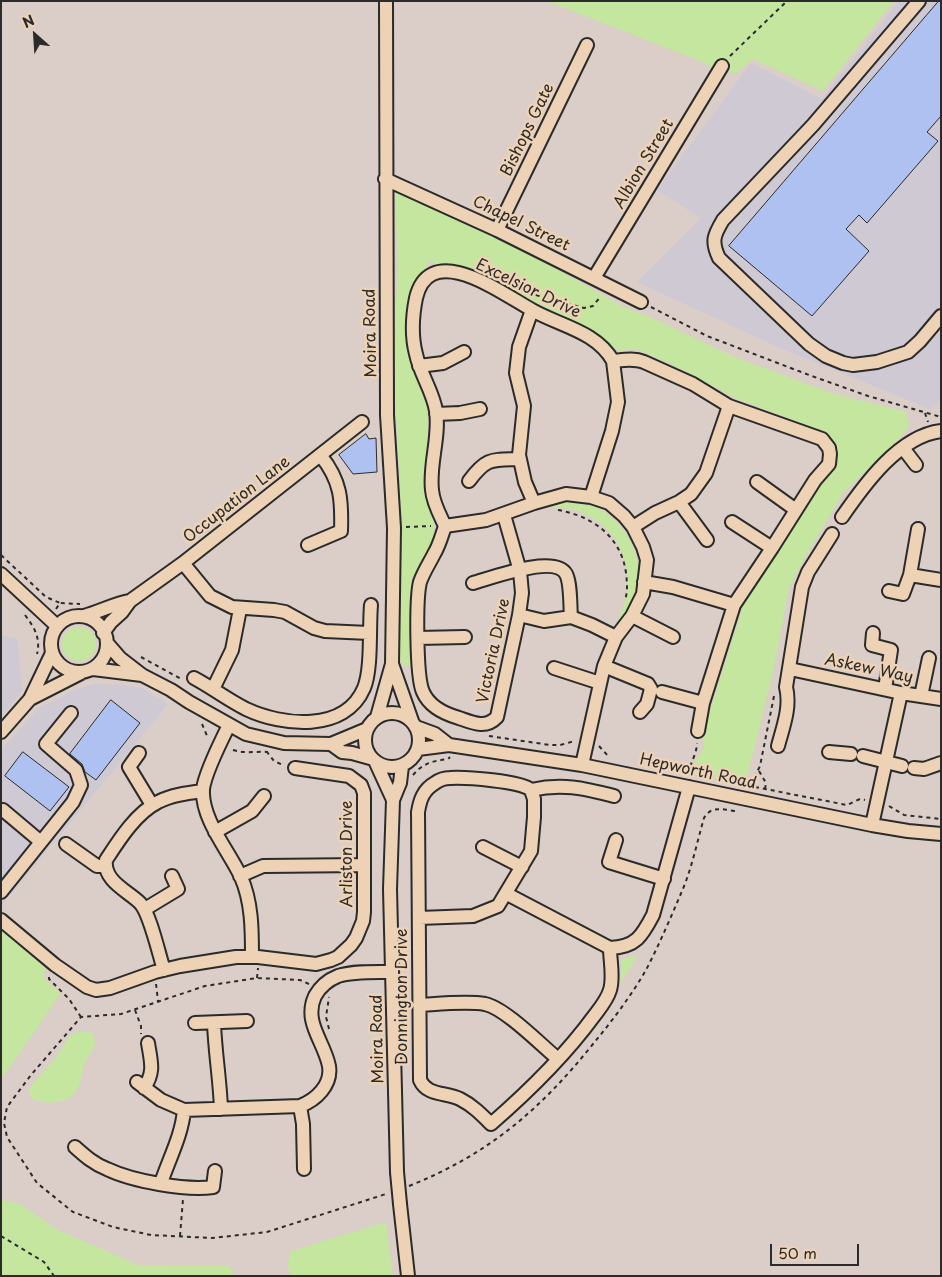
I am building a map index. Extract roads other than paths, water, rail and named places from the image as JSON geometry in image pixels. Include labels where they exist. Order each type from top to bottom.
[{"type":"street","name":"Moira Road","points":[[377,717],[392,664],[394,528],[387,415],[386,1]]},
{"type":"street","points":[[919,1],[813,125],[723,220],[714,236],[713,243],[719,258],[808,344],[826,356],[843,363],[853,365],[871,363],[908,352],[941,316]]},
{"type":"street","name":"Bishops Gate","points":[[497,230],[587,45]]},
{"type":"street","name":"Albion Street","points":[[594,278],[722,66]]},
{"type":"street","name":"Chapel Street","points":[[385,179],[497,230],[640,302]]},
{"type":"street","name":"Excelsior Drive","points":[[445,526],[432,492],[431,479],[436,414],[430,392],[419,366],[413,338],[413,313],[418,289],[423,280],[429,276],[446,271],[484,283],[532,310],[587,336],[600,344],[613,361]]},
{"type":"street","points":[[532,310],[519,347],[516,374],[524,406],[520,439],[520,459],[534,503]]},
{"type":"street","points":[[419,366],[443,363],[464,352]]},
{"type":"street","points":[[591,497],[612,431],[618,402],[613,361],[632,359],[644,362],[693,384],[729,406],[808,433],[822,439],[826,443],[830,454],[829,464],[815,480],[734,605],[703,703],[698,731]]},
{"type":"street","points":[[633,527],[691,494],[706,473],[729,406]]},
{"type":"street","points":[[436,414],[460,413],[480,409]]},
{"type":"street","name":"Occupation Lane","points":[[130,601],[182,563],[362,422]]},
{"type":"street","points":[[842,517],[874,475],[903,448],[935,428]]},
{"type":"street","points":[[903,448],[916,465]]},
{"type":"street","points":[[308,545],[341,532],[342,500],[331,468],[320,456]]},
{"type":"street","points":[[469,481],[480,466],[492,460],[520,459]]},
{"type":"street","points":[[757,482],[796,510]]},
{"type":"street","points":[[445,526],[486,520],[566,494],[591,497],[608,503],[624,516],[633,527],[644,547],[646,560],[643,594],[632,616],[616,637],[604,666],[582,765]]},
{"type":"street","points":[[679,502],[707,540]]},
{"type":"street","name":"Victoria Drive","points":[[445,526],[435,554],[426,567],[420,582],[418,596],[418,638],[423,692],[435,707],[446,714],[478,725],[488,724],[497,717],[522,593],[520,570],[504,515]]},
{"type":"street","points":[[732,522],[772,548]]},
{"type":"street","points":[[889,591],[903,594],[910,574],[918,529]]},
{"type":"street","points":[[778,746],[788,708],[786,687],[802,587],[808,572],[832,534]]},
{"type":"street","points":[[182,563],[210,596],[227,605],[240,609],[259,608],[285,612],[314,628],[369,633]]},
{"type":"street","points":[[473,583],[520,570],[548,565],[555,566],[566,573],[571,617]]},
{"type":"street","points":[[1,574],[57,626]]},
{"type":"street","points":[[910,574],[941,580]]},
{"type":"street","points":[[644,582],[673,587],[734,605]]},
{"type":"street","points":[[130,601],[122,602],[101,611],[84,610],[70,617],[57,626],[51,645],[52,653],[56,660],[68,671],[142,675]]},
{"type":"street","points":[[30,699],[57,684],[87,671],[103,660],[106,650],[105,638],[111,622],[130,601]]},
{"type":"street","points":[[191,680],[213,688],[245,708],[275,718],[297,722],[314,722],[335,718],[359,698],[365,687],[368,668],[371,605]]},
{"type":"street","points":[[213,688],[232,650],[240,609]]},
{"type":"street","points":[[84,610],[120,658],[142,675],[229,725],[253,736],[284,743],[331,744],[367,729],[377,717],[391,713],[399,714],[414,724],[419,734],[418,749],[414,756],[402,766],[393,768],[384,767],[373,760],[342,752],[331,744]]},
{"type":"street","points":[[519,615],[544,621],[571,617],[616,637]]},
{"type":"street","points":[[632,616],[674,637]]},
{"type":"street","points":[[873,633],[872,645],[891,650],[885,689]]},
{"type":"street","points":[[418,638],[465,637]]},
{"type":"street","points":[[3,727],[30,699],[52,653]]},
{"type":"street","points":[[921,696],[929,658]]},
{"type":"street","name":"Moira Road","points":[[392,664],[414,724]]},
{"type":"street","points":[[604,666],[648,684],[651,689],[648,704],[640,712]]},
{"type":"street","points":[[554,668],[600,683]]},
{"type":"street","name":"Askew Way","points":[[790,669],[901,693],[941,699]]},
{"type":"street","points":[[662,692],[703,703]]},
{"type":"street","points":[[872,825],[901,693]]},
{"type":"street","points":[[1,892],[73,802],[81,785],[76,770],[46,744],[71,713]]},
{"type":"street","name":"Hepworth Road","points":[[414,724],[435,734],[448,745]]},
{"type":"street","points":[[229,725],[218,747],[203,791],[205,806],[215,832],[240,876],[250,911],[252,956]]},
{"type":"street","points":[[367,729],[365,745],[373,760]]},
{"type":"street","name":"Hepworth Road","points":[[418,749],[448,745],[582,765],[872,825],[941,834]]},
{"type":"street","points":[[829,752],[924,769],[941,763]]},
{"type":"street","points":[[139,753],[128,767],[152,805]]},
{"type":"street","name":"Moira Road","points":[[373,760],[393,800]]},
{"type":"street","name":"Moira Road","points":[[402,766],[400,783],[393,800],[390,889],[397,1172],[408,1276]]},
{"type":"street","name":"Arliston Drive","points":[[1,920],[55,965],[87,987],[96,990],[110,988],[159,971],[215,960],[252,956],[316,964],[331,960],[346,951],[356,938],[363,921],[365,802],[361,786],[349,776],[295,768]]},
{"type":"street","name":"Donnington Drive","points":[[610,948],[611,988],[607,998],[583,1031],[531,1089],[490,1124],[470,1105],[459,1098],[432,1092],[422,1084],[419,1074],[418,812],[420,799],[427,789],[440,780],[449,778],[510,783],[527,787],[531,790],[560,786],[577,787],[614,796]]},
{"type":"street","points":[[507,894],[610,948],[628,945],[637,940],[644,934],[653,915],[664,880],[687,786]]},
{"type":"street","points":[[418,918],[474,916],[498,906],[507,894],[531,851],[534,799],[531,790]]},
{"type":"street","points":[[159,971],[145,909],[109,876],[105,866],[106,860],[142,813],[152,805],[176,796],[203,791]]},
{"type":"street","points":[[215,832],[252,811],[264,796]]},
{"type":"street","points":[[3,810],[41,842]]},
{"type":"street","points":[[616,840],[609,862],[664,880]]},
{"type":"street","points":[[66,844],[97,866],[105,866]]},
{"type":"street","points":[[483,847],[522,866]]},
{"type":"street","points":[[240,876],[263,866],[364,865]]},
{"type":"street","points":[[145,909],[178,889],[172,876]]},
{"type":"street","points":[[148,1043],[152,1069],[150,1079],[141,1085],[161,1100],[184,1110],[300,1106],[316,1098],[324,1089],[328,1078],[329,1067],[315,1033],[311,1017],[318,989],[339,976],[392,972]]},
{"type":"street","points":[[419,1005],[478,1004],[492,1007],[507,1016],[558,1059]]},
{"type":"street","points":[[195,1023],[247,1022]]},
{"type":"street","points":[[214,1023],[215,1047],[220,1076],[221,1109]]},
{"type":"street","points":[[300,1106],[303,1124],[304,1169]]},
{"type":"street","points":[[161,1184],[168,1160],[182,1127],[184,1110]]},
{"type":"street","points":[[75,1147],[92,1161],[108,1170],[143,1180],[184,1188],[199,1189],[213,1187],[215,1171]]}]
